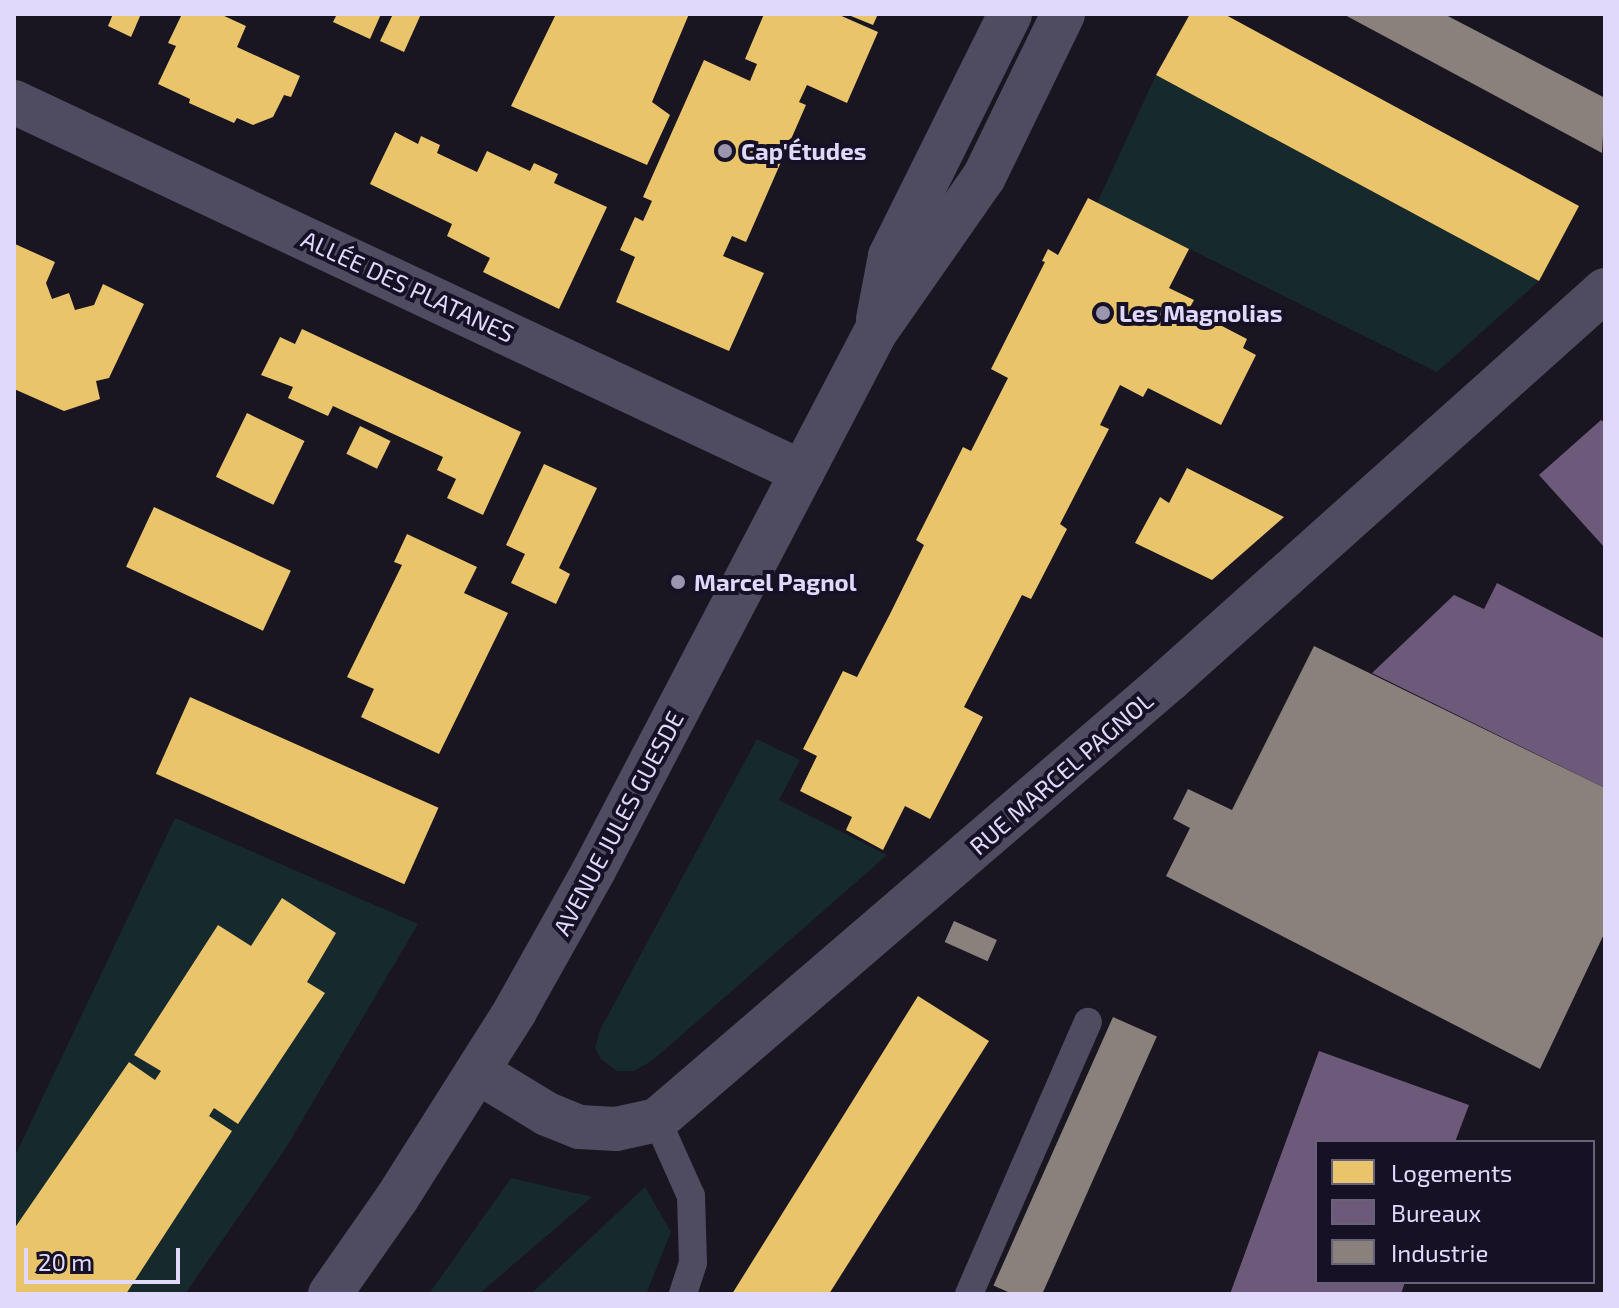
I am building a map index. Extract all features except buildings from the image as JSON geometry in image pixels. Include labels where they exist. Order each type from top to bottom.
[{"type":"street","name":"AVENUE JULES GUESDE","points":[[875,333],[890,256],[1010,14]]},
{"type":"street","name":"AVENUE JULES GUESDE","points":[[330,1294],[478,1072],[593,872],[875,333],[984,177],[1063,14]]},
{"type":"street","name":"ALLÉE DES PLATANES","points":[[14,102],[802,472]]},
{"type":"street","name":"RUE MARCEL PAGNOL","points":[[478,1072],[547,1114],[579,1127],[616,1129],[657,1120],[1169,680],[1605,290]]},
{"type":"lane","points":[[969,1294],[1088,1022]]},
{"type":"lane","points":[[657,1120],[691,1196],[693,1263],[683,1294]]},
{"type":"green space","points":[[1156,75],[1539,281],[1437,372],[1097,203]]},
{"type":"green space","points":[[757,739],[800,760],[779,800],[887,855],[653,1060],[634,1071],[617,1071],[601,1059],[595,1048],[600,1030]]},
{"type":"green space","points":[[175,818],[418,924],[284,1151],[185,1294],[14,1294],[14,1158]]},
{"type":"green space","points":[[511,1178],[592,1197],[479,1294],[429,1294]]},
{"type":"green space","points":[[645,1187],[671,1232],[646,1294],[531,1294]]},
{"type":"place","name":"Cap'Études","points":[[725,151]]},
{"type":"place","name":"Les Magnolias","points":[[1103,313]]},
{"type":"place","name":"Marcel Pagnol","points":[[678,582]]}]
